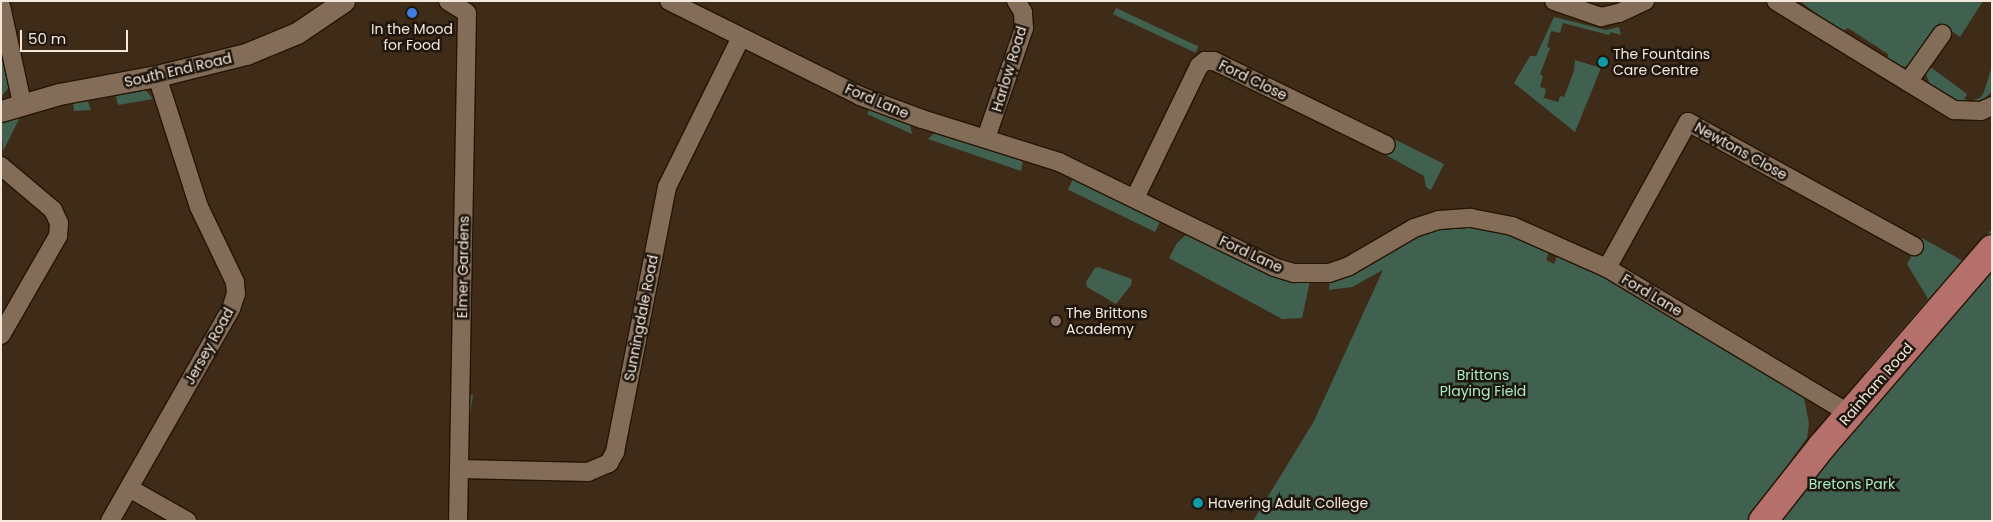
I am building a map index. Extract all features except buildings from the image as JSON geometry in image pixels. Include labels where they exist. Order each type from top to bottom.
[{"type":"main road","name":"Rainham Road","points":[[1763,521],[1850,414],[1992,249]]},
{"type":"street","name":"South End Road","points":[[1,111],[22,103],[157,76],[246,54],[297,33],[344,1]]},
{"type":"street","name":"Elmer Gardens","points":[[448,1],[467,7],[458,521]]},
{"type":"street","name":"Ford Lane","points":[[669,1],[860,96],[922,119],[1059,162],[1294,273],[1329,273],[1349,266],[1414,228],[1439,220],[1470,218],[1520,229],[1607,268],[1850,414]]},
{"type":"street","name":"Harlow Road","points":[[986,138],[1024,28],[1023,12],[1016,1]]},
{"type":"street","points":[[1554,1],[1601,17],[1618,14],[1645,1]]},
{"type":"street","points":[[1776,1],[1954,110],[1981,111],[1992,106]]},
{"type":"street","points":[[1,6],[3,27],[22,103]]},
{"type":"street","points":[[1908,82],[1942,34]]},
{"type":"street","name":"Sunningdale Road","points":[[460,469],[588,472],[609,463],[615,452],[667,187],[741,37]]},
{"type":"street","name":"Ford Close","points":[[1135,198],[1199,66],[1206,61],[1214,61],[1386,145]]},
{"type":"street","name":"Jersey Road","points":[[110,521],[231,309],[236,294],[235,282],[199,207],[157,76]]},
{"type":"street","name":"Newtons Close","points":[[1607,268],[1688,122],[1914,246]]},
{"type":"street","points":[[1,166],[53,210],[59,222],[58,236],[1,336]]},
{"type":"street","points":[[129,488],[187,521]]},
{"type":"green space","points":[[1800,1],[1983,1],[1960,37],[1940,23],[1913,64],[1905,67],[1887,63],[1888,54],[1848,28],[1839,34],[1826,26],[1825,20]]},
{"type":"green space","points":[[1116,8],[1198,46],[1196,53],[1113,14]]},
{"type":"green space","points":[[1554,17],[1606,30],[1619,27],[1621,35],[1611,32],[1609,35],[1563,23],[1560,33],[1551,31],[1547,47],[1550,48],[1540,74],[1543,76],[1540,87],[1546,89],[1544,98],[1558,102],[1560,96],[1564,97],[1574,71],[1575,60],[1601,68],[1575,132],[1514,83],[1530,56],[1536,56]]},
{"type":"green space","points":[[1,52],[9,87],[1,97]]},
{"type":"green space","points":[[1929,66],[1967,94],[1964,99],[1970,101],[1980,98],[1984,92],[1992,66],[1992,92],[1978,103],[1959,103],[1931,88],[1926,74]]},
{"type":"green space","points":[[145,89],[153,99],[118,105],[115,93]]},
{"type":"green space","points":[[87,99],[91,110],[74,111],[73,102]]},
{"type":"green space","points":[[870,108],[910,124],[912,134],[867,114]]},
{"type":"green space","points":[[20,117],[3,151],[1,124]]},
{"type":"green space","points":[[935,132],[1023,160],[1021,171],[928,139]]},
{"type":"green space","points":[[1394,139],[1444,164],[1431,190],[1426,187],[1424,176],[1386,155]]},
{"type":"green space","points":[[1074,177],[1161,220],[1155,232],[1068,190]]},
{"type":"green space","name":"Brittons Playing Field","points":[[1480,227],[1510,235],[1549,252],[1546,260],[1554,264],[1558,254],[1603,277],[1804,398],[1809,424],[1807,438],[1747,521],[1253,521],[1314,421],[1383,270],[1352,287],[1329,290],[1330,280],[1417,236],[1442,229]]},
{"type":"green space","points":[[1992,229],[1992,236],[1869,372],[1865,372],[1928,299],[1907,264],[1922,238],[1963,261]]},
{"type":"green space","points":[[1187,234],[1310,281],[1302,318],[1282,319],[1169,258],[1177,243]]},
{"type":"green space","points":[[1098,267],[1132,279],[1131,285],[1116,304],[1087,287],[1086,282],[1095,268]]},
{"type":"green space","name":"Bretons Park","points":[[1992,267],[1992,521],[1774,521],[1857,428]]},
{"type":"green space","points":[[467,394],[473,395],[464,448],[459,447]]},
{"type":"place","name":"In the Mood for Food","points":[[412,13]]},
{"type":"place","name":"The Fountains Care Centre","points":[[1603,62]]},
{"type":"place","name":"The Brittons Academy","points":[[1056,321]]},
{"type":"place","name":"Havering Adult College","points":[[1198,503]]}]
